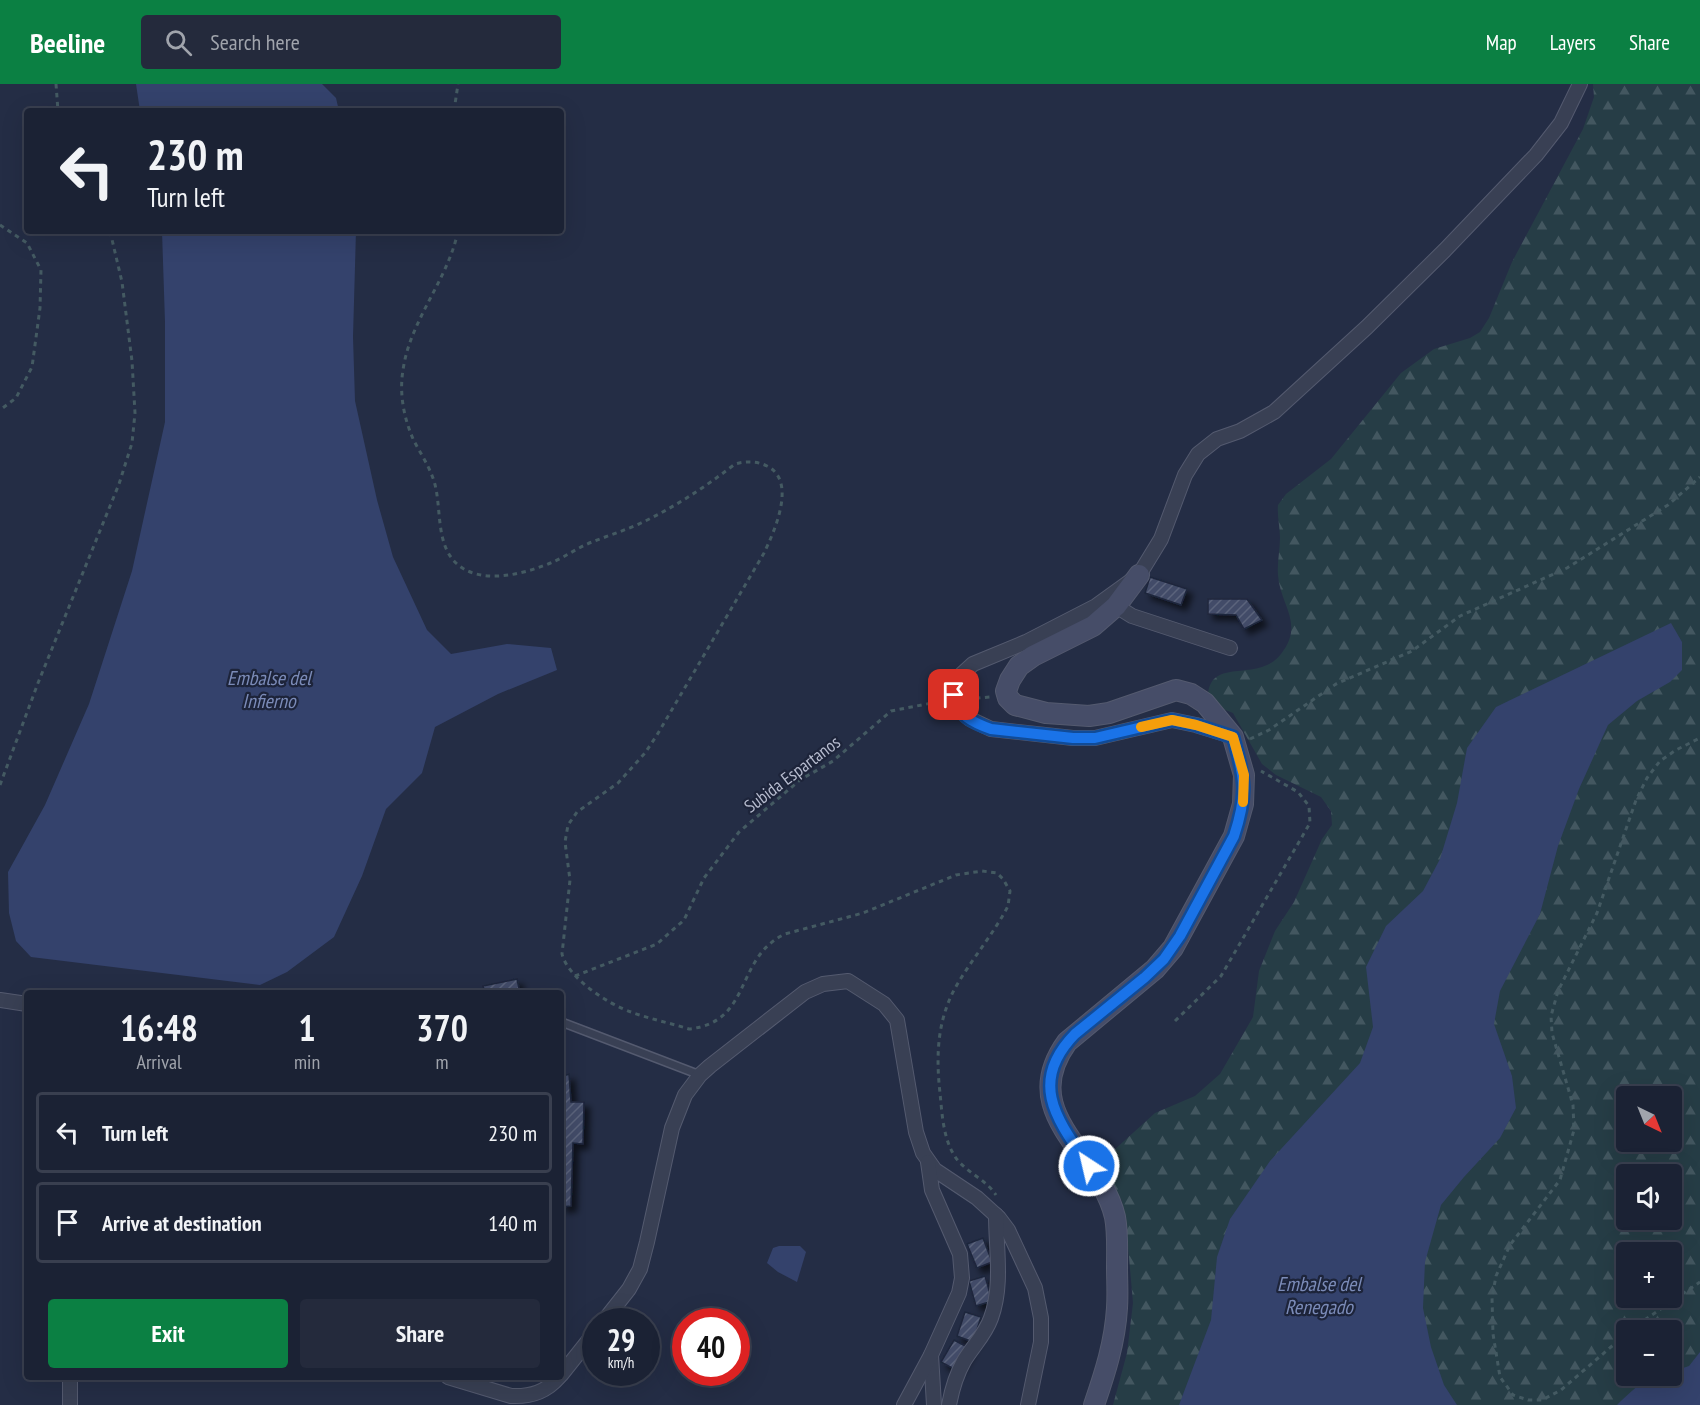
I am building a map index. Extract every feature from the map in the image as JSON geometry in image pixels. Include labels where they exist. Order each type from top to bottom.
[{"type":"street","points":[[1094,1405],[1107,1367],[1115,1328],[1117,1230],[1113,1209],[1102,1185],[1067,1136],[1055,1113],[1050,1091],[1052,1071],[1067,1042],[1155,969],[1173,948],[1234,836],[1243,804],[1244,775],[1233,737],[1205,703],[1191,693],[1176,690],[1109,713],[1089,716],[1046,713],[1015,705],[1006,695],[1014,673],[1025,660],[1093,626],[1116,606],[1139,575],[1161,539],[1185,474],[1198,454],[1217,439],[1240,431],[1274,412],[1374,320],[1445,250],[1547,142],[1561,123],[1580,84]]},
{"type":"street","points":[[1139,575],[1096,606],[1026,642],[973,664],[957,682],[955,700],[958,709],[980,725],[1003,731],[1095,738],[1172,720],[1233,737]]},
{"type":"street","points":[[1116,606],[1132,616],[1230,648]]},
{"type":"street","points":[[614,1308],[640,1269],[675,1116],[685,1095],[700,1075],[806,992],[823,984],[848,981],[884,1004],[897,1020],[919,1143],[928,1162],[943,1177],[977,1198],[997,1217],[1008,1230],[1024,1261],[1039,1303],[1041,1342],[1028,1405]]},
{"type":"street","points":[[0,1000],[24,1004]]},
{"type":"street","points":[[904,1405],[931,1355],[958,1293],[963,1269],[960,1254],[932,1190],[928,1162]]},
{"type":"street","points":[[949,1405],[958,1372],[983,1335],[995,1306],[999,1279],[996,1251],[997,1217]]},
{"type":"street","points":[[564,1371],[582,1348]]},
{"type":"street","points":[[931,1355],[934,1405]]},
{"type":"street","points":[[70,1380],[70,1405]]},
{"type":"street","points":[[459,1380],[519,1396],[536,1394],[545,1390],[556,1380]]},
{"type":"lane","points":[[564,1023],[700,1075]]},
{"type":"path","points":[[56,84],[58,108]]},
{"type":"path","points":[[454,108],[458,84]]},
{"type":"path","points":[[0,225],[27,243],[41,270],[40,308],[32,367],[16,398],[0,410]]},
{"type":"path","points":[[0,785],[38,683],[122,477],[132,443],[135,413],[132,361],[122,282],[111,234]]},
{"type":"path","points":[[457,234],[450,260],[409,343],[401,382],[403,410],[414,440],[432,475],[437,492],[443,539],[446,549],[457,564],[471,573],[484,576],[516,573],[538,567],[663,512],[688,498],[735,464],[755,462],[771,468],[778,474],[783,486],[777,522],[765,553],[657,735],[645,753],[618,783],[577,812],[568,825],[565,842],[570,880],[562,954],[566,965],[575,976],[603,998],[630,1012],[690,1029],[699,1028],[716,1021],[729,1011],[753,962],[766,945],[775,939],[785,934],[863,913],[956,875],[982,871],[997,873],[1004,879],[1010,891],[1008,906],[955,990],[942,1024],[937,1050],[941,1104],[948,1143],[963,1166],[994,1192],[999,1204],[997,1217]]},
{"type":"path","points":[[1233,737],[1249,739],[1269,730],[1336,684],[1412,651],[1460,616],[1567,568],[1668,505],[1700,477]]},
{"type":"path","name":"Subida Espartanos","points":[[575,976],[657,944],[684,920],[704,878],[739,832],[800,780],[833,761],[891,711],[934,702],[1006,695]]},
{"type":"path","points":[[1616,1343],[1561,1390],[1542,1400],[1528,1400],[1513,1395],[1500,1377],[1493,1334],[1492,1298],[1496,1276],[1510,1245],[1560,1180],[1574,1130],[1573,1105],[1552,1033],[1551,1016],[1558,992],[1597,913],[1636,800],[1647,778],[1660,761],[1700,738]]},
{"type":"path","points":[[1175,1021],[1221,976],[1310,823],[1309,806],[1298,792],[1260,770],[1244,775]]},
{"type":"path","points":[[1645,1320],[1700,1282]]},
{"type":"green space","points":[[1593,84],[1700,84],[1700,1405],[1113,1405],[1127,1353],[1133,1303],[1122,1201],[1100,1168],[1113,1151],[1155,1113],[1195,1096],[1220,1074],[1253,1017],[1259,971],[1275,931],[1294,902],[1322,839],[1332,825],[1331,811],[1321,797],[1276,775],[1262,764],[1233,713],[1213,705],[1208,700],[1210,686],[1224,673],[1259,668],[1271,663],[1288,643],[1291,624],[1278,575],[1280,538],[1278,505],[1286,494],[1331,459],[1401,373],[1434,349],[1470,338],[1480,332],[1489,318],[1512,262],[1583,129],[1594,97]]},
{"type":"water","points":[[136,84],[322,84],[336,98],[338,108],[140,108]]},
{"type":"water","name":"Embalse del Infierno","points":[[162,234],[356,234],[353,337],[355,401],[377,500],[393,557],[427,630],[451,654],[507,644],[551,648],[557,670],[498,694],[435,727],[422,773],[386,809],[362,876],[334,937],[287,972],[260,985],[31,957],[16,941],[9,913],[8,872],[45,805],[89,704],[132,571],[165,422]]},
{"type":"water","name":"Embalse del Renegado","points":[[1671,623],[1682,642],[1682,670],[1670,682],[1637,701],[1608,725],[1579,789],[1558,846],[1540,914],[1500,991],[1494,1024],[1512,1076],[1516,1108],[1500,1138],[1441,1205],[1425,1262],[1423,1308],[1431,1347],[1444,1385],[1457,1405],[1179,1405],[1211,1320],[1217,1257],[1230,1219],[1270,1161],[1360,1063],[1373,1027],[1366,967],[1386,926],[1423,891],[1440,859],[1457,803],[1467,748],[1496,707]]},
{"type":"water","points":[[800,1246],[806,1252],[797,1282],[767,1263],[773,1248]]},
{"type":"water","points":[[1700,1352],[1700,1405],[1617,1405],[1638,1386],[1682,1386],[1682,1368],[1689,1366]]},
{"type":"building","points":[[1150,577],[1187,589],[1181,605],[1145,593]]},
{"type":"building","points":[[1208,599],[1247,599],[1262,620],[1244,629],[1236,615],[1208,614]]},
{"type":"building","points":[[517,979],[519,990],[484,990],[483,986]]},
{"type":"building","points":[[569,1074],[571,1102],[584,1102],[583,1144],[573,1143],[571,1206],[564,1207],[564,1076]]},
{"type":"building","points":[[983,1238],[992,1262],[977,1268],[967,1244]]},
{"type":"building","points":[[985,1276],[992,1301],[976,1306],[969,1281]]},
{"type":"building","points":[[965,1312],[981,1317],[973,1342],[957,1336]]},
{"type":"building","points":[[954,1340],[969,1348],[956,1370],[941,1362]]},
{"type":"slow traffic","points":[[1141,727],[1172,720],[1215,730],[1233,737],[1244,775],[1243,802]]},
{"type":"route","points":[[954,695],[958,709],[963,714],[991,729],[1073,738],[1095,738],[1172,720],[1215,730],[1233,737],[1239,756],[1244,775],[1244,789],[1243,804],[1234,836],[1173,948],[1155,969],[1067,1042],[1052,1071],[1050,1091],[1055,1113],[1067,1136],[1089,1166]]}]
